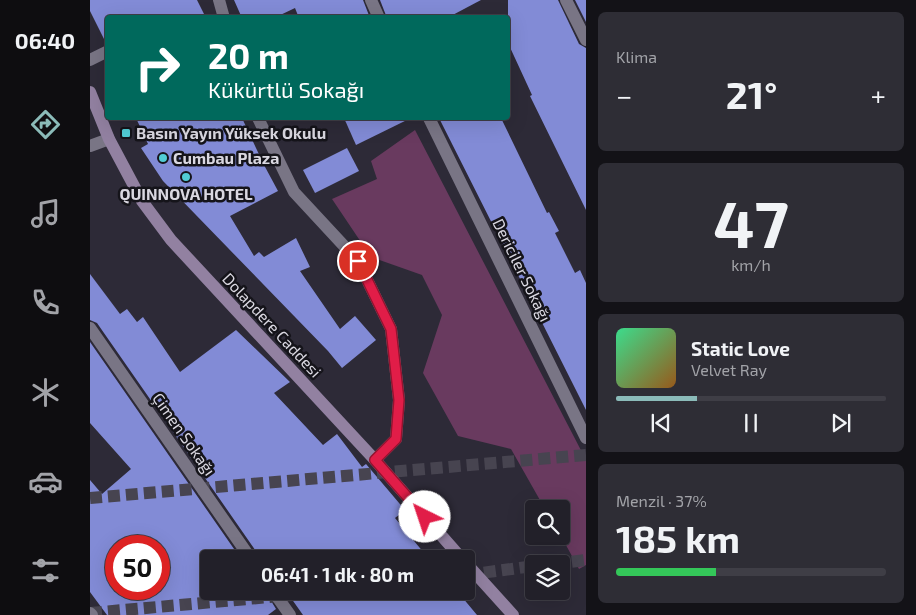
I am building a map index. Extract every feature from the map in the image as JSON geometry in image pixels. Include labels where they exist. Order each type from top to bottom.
[{"type":"main road","name":"Dolapdere Caddesi","points":[[90,92],[109,139],[142,201],[171,240],[375,460],[454,550]]},
{"type":"main road","points":[[475,573],[513,615]]},
{"type":"street","points":[[218,0],[223,15]]},
{"type":"street","points":[[371,0],[378,15]]},
{"type":"street","points":[[566,0],[586,40]]},
{"type":"street","points":[[90,60],[105,52]]},
{"type":"street","points":[[259,120],[294,192],[358,261],[391,329],[399,400],[396,439],[375,460]]},
{"type":"street","name":"Dericiler Sokağı","points":[[430,120],[586,438]]},
{"type":"street","points":[[90,146],[109,139]]},
{"type":"street","name":"Çimen Sokağı","points":[[90,328],[245,550]]},
{"type":"street","points":[[279,600],[288,614]]},
{"type":"shaded area","points":[[415,130],[586,460],[586,565],[579,569],[566,545],[570,545],[570,500],[540,500],[511,449],[458,436],[423,373],[442,315],[422,275],[371,257],[332,199],[377,179],[371,161]]},
{"type":"building","points":[[90,0],[197,0],[204,15],[105,15],[105,41],[90,11]]},
{"type":"building","points":[[234,0],[363,0],[369,15],[298,15],[295,8],[280,15],[241,15]]},
{"type":"building","points":[[380,0],[481,0],[453,15],[386,15]]},
{"type":"building","points":[[508,0],[558,0],[579,44],[586,48],[586,210],[530,96],[532,95],[510,47],[510,15],[508,15]]},
{"type":"building","points":[[575,0],[586,0],[586,22]]},
{"type":"building","points":[[137,120],[243,120],[278,191],[230,216],[254,256],[259,252],[264,257],[296,238],[310,267],[300,271],[340,329],[355,316],[376,340],[342,368],[328,351],[163,181],[141,148],[148,144]]},
{"type":"building","points":[[345,120],[407,120],[356,145]]},
{"type":"building","points":[[440,120],[502,120],[547,213],[549,212],[559,231],[555,233],[575,273],[580,270],[586,283],[586,410]]},
{"type":"building","points":[[347,148],[359,171],[315,193],[303,170]]},
{"type":"building","points":[[90,274],[120,314],[127,309],[137,322],[143,317],[180,372],[236,330],[290,382],[274,393],[323,445],[337,434],[362,467],[366,464],[405,510],[395,518],[422,550],[255,550],[97,323],[90,320]]},
{"type":"building","points":[[90,342],[235,550],[200,550],[200,600],[270,600],[276,609],[268,615],[107,615],[90,592],[90,480],[102,494],[131,469],[90,423]]},
{"type":"building","points":[[292,600],[464,600],[477,615],[303,615]]},
{"type":"tunnel","points":[[90,498],[586,455]]},
{"type":"tunnel","points":[[570,562],[586,560]]},
{"type":"tunnel","points":[[475,574],[525,567]]},
{"type":"tunnel","points":[[90,613],[236,600]]},
{"type":"place","name":"Basın Yayın Yüksek Okulu","points":[[126,133]]},
{"type":"place","name":"Cumbau Plaza","points":[[163,158]]},
{"type":"place","name":"QUINNOVA HOTEL","points":[[186,177]]},
{"type":"route","points":[[358,261],[391,329],[399,400],[396,439],[375,460],[425,517]]}]
